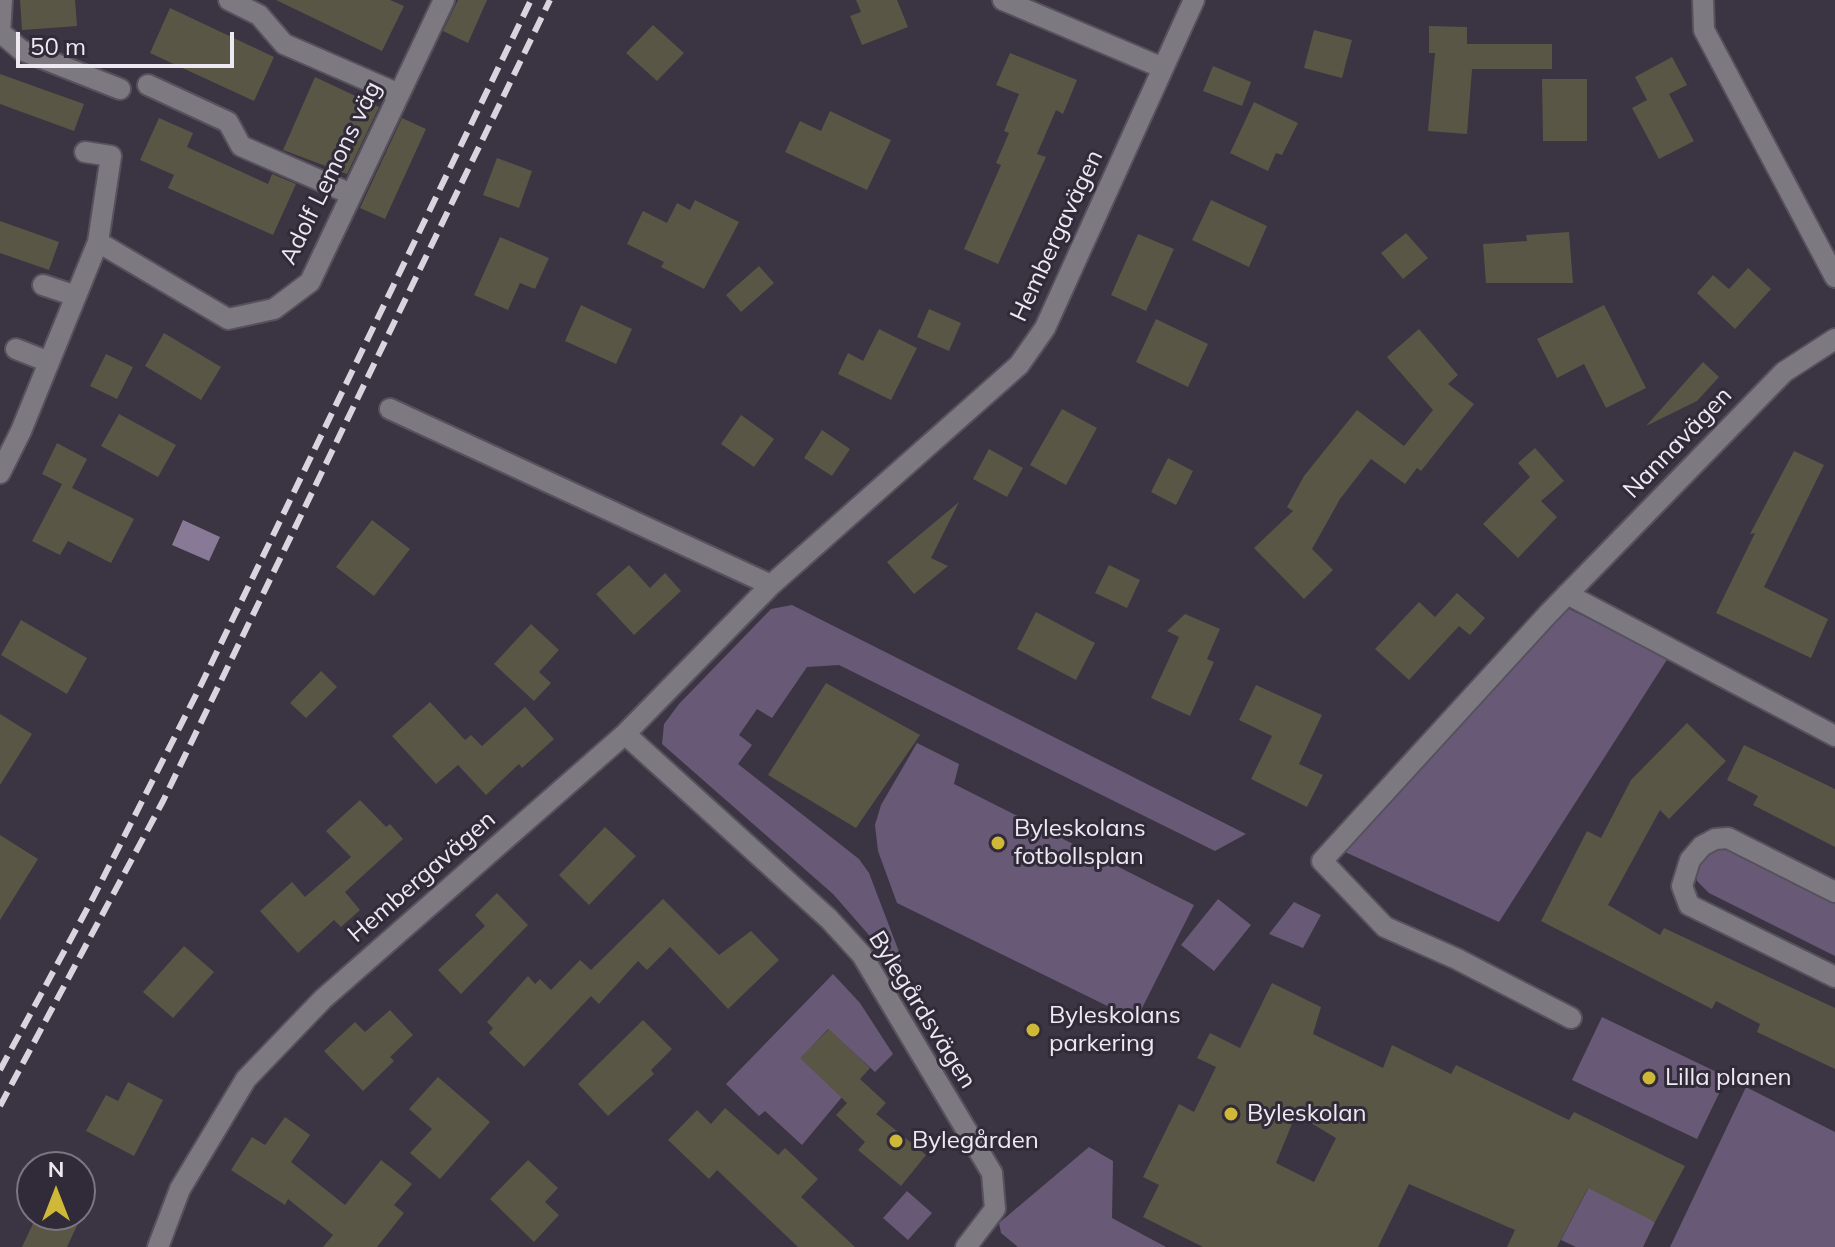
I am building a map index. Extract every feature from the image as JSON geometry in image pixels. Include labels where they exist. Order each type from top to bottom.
[{"type":"street","points":[[2,0],[0,33],[21,50],[120,89]]},
{"type":"street","points":[[229,0],[259,15],[284,44],[399,94]]},
{"type":"street","name":"Adolf Lemons väg","points":[[98,242],[228,319],[274,309],[310,282],[443,0]]},
{"type":"street","points":[[1003,0],[1163,68]]},
{"type":"street","name":"Hembergavägen","points":[[158,1247],[180,1189],[246,1079],[323,999],[625,734],[771,585],[1019,365],[1045,328],[1194,0]]},
{"type":"street","points":[[1703,0],[1704,30],[1835,277]]},
{"type":"street","points":[[148,85],[228,122],[241,146],[351,194]]},
{"type":"street","points":[[0,473],[98,242],[111,156],[85,152]]},
{"type":"street","points":[[43,285],[76,296]]},
{"type":"street","name":"Nannavägen","points":[[1571,1018],[1457,959],[1385,927],[1322,861],[1567,594],[1784,372],[1835,339]]},
{"type":"street","points":[[16,349],[49,362]]},
{"type":"street","points":[[390,409],[771,585]]},
{"type":"street","points":[[1567,594],[1835,736]]},
{"type":"street","name":"Bylegårdsvägen","points":[[625,734],[808,899],[862,955],[992,1173],[995,1209],[966,1247]]},
{"type":"street","points":[[1835,892],[1728,838],[1715,839],[1702,846],[1690,860],[1682,886],[1689,905],[1835,977]]},
{"type":"shaded area","points":[[183,520],[220,537],[209,561],[172,545]]},
{"type":"shaded area","points":[[792,605],[1246,834],[1215,851],[839,665],[807,667],[772,718],[757,709],[739,735],[752,745],[738,764],[859,859],[869,873],[901,957],[901,968],[892,972],[875,942],[833,894],[662,744],[664,724],[679,704],[771,609]]},
{"type":"shaded area","points":[[1567,608],[1668,658],[1499,922],[1345,852]]},
{"type":"shaded area","name":"Byleskolans fotbollsplan","points":[[917,743],[959,764],[954,784],[1194,905],[1136,1020],[897,903],[878,851],[875,825],[881,805]]},
{"type":"shaded area","points":[[1715,839],[1835,892],[1835,956],[1709,893],[1697,881],[1695,866]]},
{"type":"shaded area","points":[[1218,899],[1251,925],[1214,971],[1181,945]]},
{"type":"shaded area","points":[[1294,902],[1321,915],[1303,948],[1269,934]]},
{"type":"shaded area","points":[[833,974],[860,1003],[893,1054],[875,1072],[828,1029],[801,1058],[842,1097],[802,1145],[765,1111],[759,1116],[726,1084]]},
{"type":"shaded area","name":"Lilla planen","points":[[1602,1017],[1727,1077],[1697,1139],[1572,1080]]},
{"type":"shaded area","points":[[1746,1087],[1835,1132],[1835,1247],[1670,1247]]},
{"type":"shaded area","points":[[1089,1147],[1113,1161],[1112,1218],[1166,1247],[1018,1247],[1001,1233],[999,1223]]},
{"type":"shaded area","points":[[1591,1183],[1655,1222],[1643,1247],[1576,1247],[1561,1240]]},
{"type":"shaded area","points":[[907,1191],[932,1213],[908,1240],[883,1218]]},
{"type":"building","points":[[20,0],[75,0],[77,26],[22,30]]},
{"type":"building","points":[[276,0],[390,0],[404,6],[382,51]]},
{"type":"building","points":[[458,0],[487,0],[468,43],[443,31]]},
{"type":"building","points":[[856,0],[897,0],[908,27],[862,45],[850,16],[861,12]]},
{"type":"building","points":[[170,8],[274,57],[254,101],[150,53]]},
{"type":"building","points":[[653,25],[684,53],[657,81],[626,53]]},
{"type":"building","points":[[1429,26],[1467,27],[1467,44],[1552,44],[1552,69],[1472,69],[1467,134],[1428,131],[1435,53],[1429,53]]},
{"type":"building","points":[[1314,30],[1352,40],[1342,78],[1304,68]]},
{"type":"building","points":[[1010,53],[1077,80],[1063,114],[1056,110],[1037,154],[1046,157],[998,264],[964,249],[1001,165],[996,163],[1009,133],[1004,131],[1019,94],[996,85]]},
{"type":"building","points":[[1672,57],[1687,85],[1669,94],[1694,141],[1659,159],[1632,108],[1647,100],[1635,77]]},
{"type":"building","points":[[1213,66],[1251,82],[1242,106],[1203,91]]},
{"type":"building","points":[[0,74],[84,104],[74,131],[0,104]]},
{"type":"building","points":[[315,77],[379,107],[347,174],[283,150]]},
{"type":"building","points":[[1542,79],[1587,79],[1587,141],[1543,141]]},
{"type":"building","points":[[1254,102],[1298,123],[1282,155],[1276,153],[1268,171],[1230,153]]},
{"type":"building","points":[[830,111],[891,140],[867,190],[785,152],[800,121],[821,131]]},
{"type":"building","points":[[159,118],[193,133],[187,147],[268,184],[272,174],[296,184],[273,235],[168,188],[174,175],[140,160]]},
{"type":"building","points":[[402,118],[426,129],[385,219],[360,208]]},
{"type":"building","points":[[497,158],[532,171],[519,208],[483,195]]},
{"type":"building","points":[[695,200],[739,222],[704,289],[661,267],[664,262],[627,244],[643,211],[667,223],[677,203],[690,210]]},
{"type":"building","points":[[1211,200],[1267,226],[1249,267],[1192,240]]},
{"type":"building","points":[[0,221],[59,242],[49,270],[0,253]]},
{"type":"building","points":[[1569,232],[1573,283],[1486,283],[1483,244],[1527,241],[1526,235]]},
{"type":"building","points":[[1406,233],[1428,258],[1403,279],[1381,253]]},
{"type":"building","points":[[1138,234],[1174,249],[1146,311],[1111,295]]},
{"type":"building","points":[[500,237],[549,258],[535,289],[520,283],[508,310],[474,295]]},
{"type":"building","points":[[759,266],[774,283],[741,312],[726,295]]},
{"type":"building","points":[[1748,268],[1771,289],[1735,329],[1697,293],[1713,275],[1729,289]]},
{"type":"building","points":[[581,305],[632,329],[616,364],[565,341]]},
{"type":"building","points":[[1604,305],[1646,388],[1606,408],[1584,364],[1557,378],[1537,339]]},
{"type":"building","points":[[929,309],[961,323],[949,351],[917,337]]},
{"type":"building","points":[[1156,319],[1208,344],[1188,387],[1136,362]]},
{"type":"building","points":[[879,329],[917,348],[891,400],[838,374],[848,353],[863,361]]},
{"type":"building","points":[[1419,329],[1458,375],[1448,384],[1474,404],[1421,471],[1417,468],[1405,484],[1371,459],[1340,499],[1312,549],[1333,570],[1304,599],[1254,548],[1293,511],[1287,507],[1304,476],[1357,410],[1404,446],[1433,410],[1387,357]]},
{"type":"building","points":[[164,333],[221,367],[201,400],[145,366]]},
{"type":"building","points":[[106,354],[133,367],[117,399],[90,386]]},
{"type":"building","points":[[1703,362],[1719,377],[1697,401],[1646,426]]},
{"type":"building","points":[[1062,409],[1097,428],[1066,485],[1030,465]]},
{"type":"building","points":[[119,414],[176,445],[158,477],[101,446]]},
{"type":"building","points":[[741,415],[774,439],[754,467],[721,444]]},
{"type":"building","points":[[822,430],[850,449],[832,476],[804,458]]},
{"type":"building","points":[[57,443],[87,459],[72,488],[134,519],[111,563],[68,541],[60,555],[32,541],[62,484],[42,474]]},
{"type":"building","points":[[1535,448],[1564,481],[1541,501],[1557,517],[1518,558],[1483,524],[1530,477],[1518,463]]},
{"type":"building","points":[[989,449],[1023,468],[1007,497],[973,479]]},
{"type":"building","points":[[1794,451],[1824,465],[1764,587],[1828,619],[1811,658],[1716,613],[1755,533],[1750,534]]},
{"type":"building","points":[[1168,458],[1193,471],[1176,505],[1151,492]]},
{"type":"building","points":[[959,502],[931,558],[948,566],[914,594],[887,562]]},
{"type":"building","points":[[372,520],[410,549],[374,596],[336,567]]},
{"type":"building","points":[[629,565],[650,588],[665,573],[681,591],[634,635],[596,594]]},
{"type":"building","points":[[1109,565],[1140,580],[1127,608],[1095,593]]},
{"type":"building","points":[[1457,593],[1485,618],[1470,635],[1459,626],[1409,680],[1375,649],[1419,602],[1435,617]]},
{"type":"building","points":[[1036,612],[1095,643],[1076,680],[1017,649]]},
{"type":"building","points":[[1185,614],[1220,629],[1207,659],[1214,662],[1190,716],[1151,698],[1179,637],[1167,631]]},
{"type":"building","points":[[21,620],[87,658],[67,694],[1,655]]},
{"type":"building","points":[[531,624],[559,650],[539,672],[551,683],[534,701],[494,664]]},
{"type":"building","points":[[321,671],[337,687],[306,718],[290,703]]},
{"type":"building","points":[[826,683],[920,735],[856,828],[768,775]]},
{"type":"building","points":[[1256,685],[1322,715],[1299,764],[1323,775],[1307,807],[1251,779],[1272,736],[1239,720]]},
{"type":"building","points":[[430,702],[465,740],[471,735],[482,746],[525,707],[554,739],[522,768],[519,764],[486,795],[458,765],[436,784],[392,736]]},
{"type":"building","points":[[0,714],[32,734],[0,785]]},
{"type":"building","points":[[1687,723],[1726,761],[1669,819],[1660,810],[1608,905],[1660,935],[1664,928],[1835,1008],[1835,1069],[1757,1032],[1760,1024],[1716,1001],[1712,1009],[1541,921],[1587,831],[1601,838],[1631,780]]},
{"type":"building","points":[[1744,745],[1835,789],[1835,847],[1753,805],[1758,796],[1727,780]]},
{"type":"building","points":[[360,800],[386,827],[390,824],[403,839],[345,892],[360,910],[341,927],[334,920],[298,953],[260,911],[292,882],[305,897],[351,857],[326,831]]},
{"type":"building","points":[[605,827],[636,856],[589,905],[559,875]]},
{"type":"building","points":[[0,835],[38,859],[0,920]]},
{"type":"building","points":[[497,893],[528,925],[461,994],[438,970],[485,926],[475,915]]},
{"type":"building","points":[[663,899],[719,955],[751,931],[779,960],[728,1009],[670,947],[647,970],[638,961],[599,1004],[591,996],[524,1067],[489,1033],[493,1028],[487,1022],[528,976],[535,984],[540,979],[551,990],[580,960],[591,970]]},
{"type":"building","points":[[184,946],[214,972],[173,1018],[143,992]]},
{"type":"building","name":"Byleskolan","points":[[1272,983],[1321,1007],[1313,1034],[1383,1068],[1392,1045],[1451,1074],[1456,1065],[1569,1120],[1574,1112],[1685,1166],[1655,1222],[1588,1188],[1557,1247],[1507,1247],[1515,1230],[1409,1184],[1378,1247],[1203,1247],[1143,1217],[1159,1185],[1143,1177],[1179,1104],[1194,1112],[1216,1067],[1197,1058],[1210,1033],[1240,1048]],"holes":[[[1296,1114],[1336,1138],[1314,1182],[1276,1163]]]},
{"type":"building","points":[[390,1010],[413,1035],[390,1057],[394,1061],[363,1091],[324,1051],[355,1022],[365,1032]]},
{"type":"building","points":[[643,1020],[672,1049],[651,1070],[654,1074],[608,1116],[578,1084]]},
{"type":"building","points":[[829,1029],[870,1068],[860,1079],[886,1103],[876,1114],[926,1155],[901,1186],[858,1150],[865,1142],[836,1115],[847,1103],[800,1058]]},
{"type":"building","points":[[438,1077],[490,1122],[440,1179],[410,1153],[432,1129],[409,1109]]},
{"type":"building","points":[[128,1082],[163,1100],[134,1156],[86,1131],[106,1095],[118,1101]]},
{"type":"building","points":[[725,1108],[778,1155],[785,1148],[818,1179],[801,1197],[855,1247],[798,1247],[717,1170],[709,1179],[668,1140],[697,1110],[711,1124]]},
{"type":"building","points":[[285,1117],[310,1135],[291,1162],[345,1205],[381,1160],[412,1184],[394,1205],[404,1213],[377,1247],[323,1247],[333,1235],[288,1199],[285,1205],[231,1170],[252,1137],[265,1145]]},
{"type":"building","points":[[528,1160],[558,1188],[545,1202],[559,1215],[534,1242],[490,1199]]},
{"type":"building","points":[[30,1231],[74,1231],[67,1247],[22,1247]]},
{"type":"railway","points":[[0,1070],[93,898],[200,687],[531,0]]},
{"type":"railway","points":[[0,1106],[163,801],[550,0]]},
{"type":"place","name":"Byleskolans fotbollsplan","points":[[998,843]]},
{"type":"place","name":"Byleskolans parkering","points":[[1033,1030]]},
{"type":"place","name":"Lilla planen","points":[[1649,1078]]},
{"type":"place","name":"Byleskolan","points":[[1231,1114]]},
{"type":"place","name":"Bylegården","points":[[896,1141]]}]
